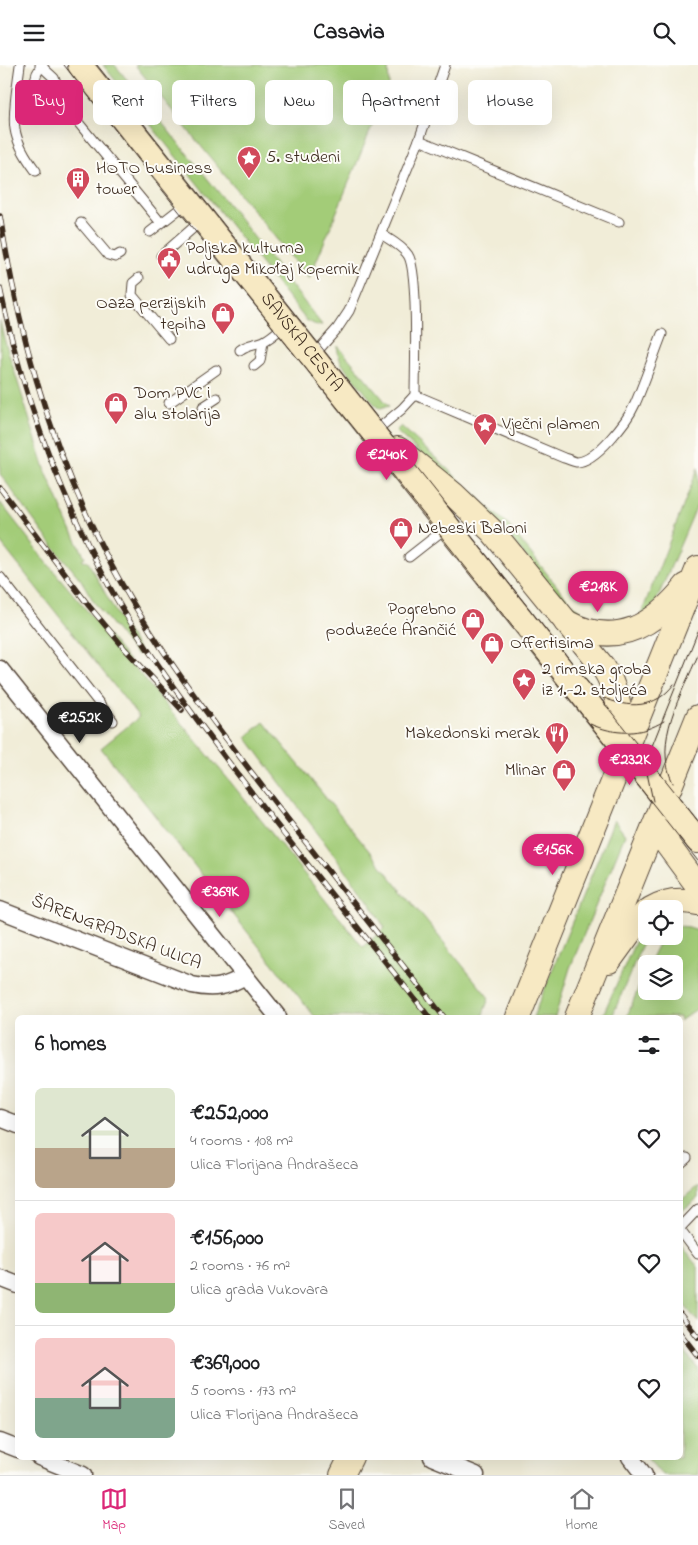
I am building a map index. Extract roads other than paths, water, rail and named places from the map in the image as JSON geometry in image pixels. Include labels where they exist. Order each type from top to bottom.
[{"type":"main road","name":"SAVSKA CESTA","points":[[80,65],[698,841]]},
{"type":"main road","name":"SAVSKA CESTA","points":[[373,433],[405,454],[484,522],[603,667],[612,683],[620,710],[625,749]]},
{"type":"main road","points":[[566,622],[586,631],[602,634],[624,633],[637,629],[652,619],[681,593],[697,572]]},
{"type":"main road","points":[[519,1015],[697,572]]},
{"type":"main road","points":[[579,1015],[698,717]]},
{"type":"main road","points":[[665,799],[664,818],[667,844],[698,886]]},
{"type":"main road","points":[[683,900],[698,903]]},
{"type":"main road","points":[[593,979],[613,956],[638,921]]},
{"type":"main road","points":[[333,1475],[337,1460]]},
{"type":"main road","points":[[342,1475],[350,1460]]},
{"type":"street","points":[[0,669],[276,1015]]},
{"type":"street","name":"ŠARENGRADSKA ULICA","points":[[0,910],[192,985],[205,988],[216,987],[230,984],[245,976]]},
{"type":"street","points":[[0,1117],[15,1124]]},
{"type":"street","points":[[0,1278],[15,1284]]},
{"type":"street","points":[[0,1442],[15,1448]]},
{"type":"street","points":[[46,1460],[83,1475]]},
{"type":"street","points":[[439,1460],[476,1475]]},
{"type":"street","points":[[632,1460],[644,1475]]},
{"type":"lane","points":[[20,65],[14,119],[15,129],[26,158],[36,171]]},
{"type":"lane","points":[[35,80],[42,65],[54,78],[63,101],[77,121],[161,223]]},
{"type":"lane","points":[[313,356],[338,329],[349,311],[407,165],[419,140],[445,65]]},
{"type":"lane","points":[[419,140],[619,222]]},
{"type":"lane","points":[[150,232],[161,223],[196,210]]},
{"type":"lane","points":[[161,256],[196,210]]},
{"type":"lane","points":[[80,223],[108,255],[115,257],[120,254]]},
{"type":"lane","points":[[373,433],[402,409],[415,395],[414,285],[409,256],[397,244],[381,234]]},
{"type":"lane","points":[[139,278],[133,283],[132,295],[169,339]]},
{"type":"lane","points":[[240,350],[247,345],[263,341],[277,333],[286,323]]},
{"type":"lane","points":[[415,395],[564,458],[575,462],[585,460],[597,452],[626,419],[634,405],[662,334]]},
{"type":"lane","points":[[254,367],[260,361],[263,341]]},
{"type":"lane","points":[[169,403],[216,370]]},
{"type":"lane","points":[[203,407],[217,398]]},
{"type":"lane","points":[[409,557],[448,526]]},
{"type":"lane","points":[[0,577],[113,721]]},
{"type":"lane","points":[[683,1161],[687,1157]]},
{"type":"lane","points":[[683,1226],[698,1209]]},
{"type":"lane","points":[[683,1233],[698,1254]]},
{"type":"tram line","points":[[64,65],[698,861]]},
{"type":"tram line","points":[[97,65],[698,821]]},
{"type":"tram line","points":[[653,801],[647,773],[650,751],[698,631]]},
{"type":"tram line","points":[[673,783],[667,767],[667,734],[698,655]]},
{"type":"tram line","points":[[602,697],[622,704],[641,704],[659,698],[674,684]]},
{"type":"tram line","points":[[590,724],[599,728],[627,732],[646,729],[664,721]]},
{"type":"railway","points":[[0,216],[7,258],[36,380],[63,459],[79,498],[114,571],[153,636],[219,730],[442,1015]]},
{"type":"railway","points":[[0,288],[19,365],[58,478],[91,550],[122,609],[165,675],[227,760],[302,858],[427,1015]]},
{"type":"railway","points":[[0,488],[89,606],[125,649],[182,710]]},
{"type":"railway","points":[[683,1318],[698,1337]]},
{"type":"railway","points":[[683,1337],[698,1356]]},
{"type":"place","name":"5. studeni","points":[[249,179]]},
{"type":"place","name":"HOTO business tower","points":[[78,200]]},
{"type":"place","name":"Poljska kulturna udruga Mikołaj Kopernik","points":[[169,280]]},
{"type":"place","name":"Oaza perzijskih tepiha","points":[[223,335]]},
{"type":"place","name":"Dom PVC i alu stolarija","points":[[116,425]]},
{"type":"place","name":"Vječni plamen","points":[[485,446]]},
{"type":"place","name":"Nebeski Baloni","points":[[401,550]]},
{"type":"place","name":"Pogrebno poduzeće Arančić","points":[[473,641]]},
{"type":"place","name":"Offertisima","points":[[492,665]]},
{"type":"place","name":"2 rimska groba iz 1.-2. stoljeća","points":[[524,701]]},
{"type":"place","name":"Makedonski merak","points":[[557,755]]},
{"type":"place","name":"Mlinar","points":[[564,792]]}]
